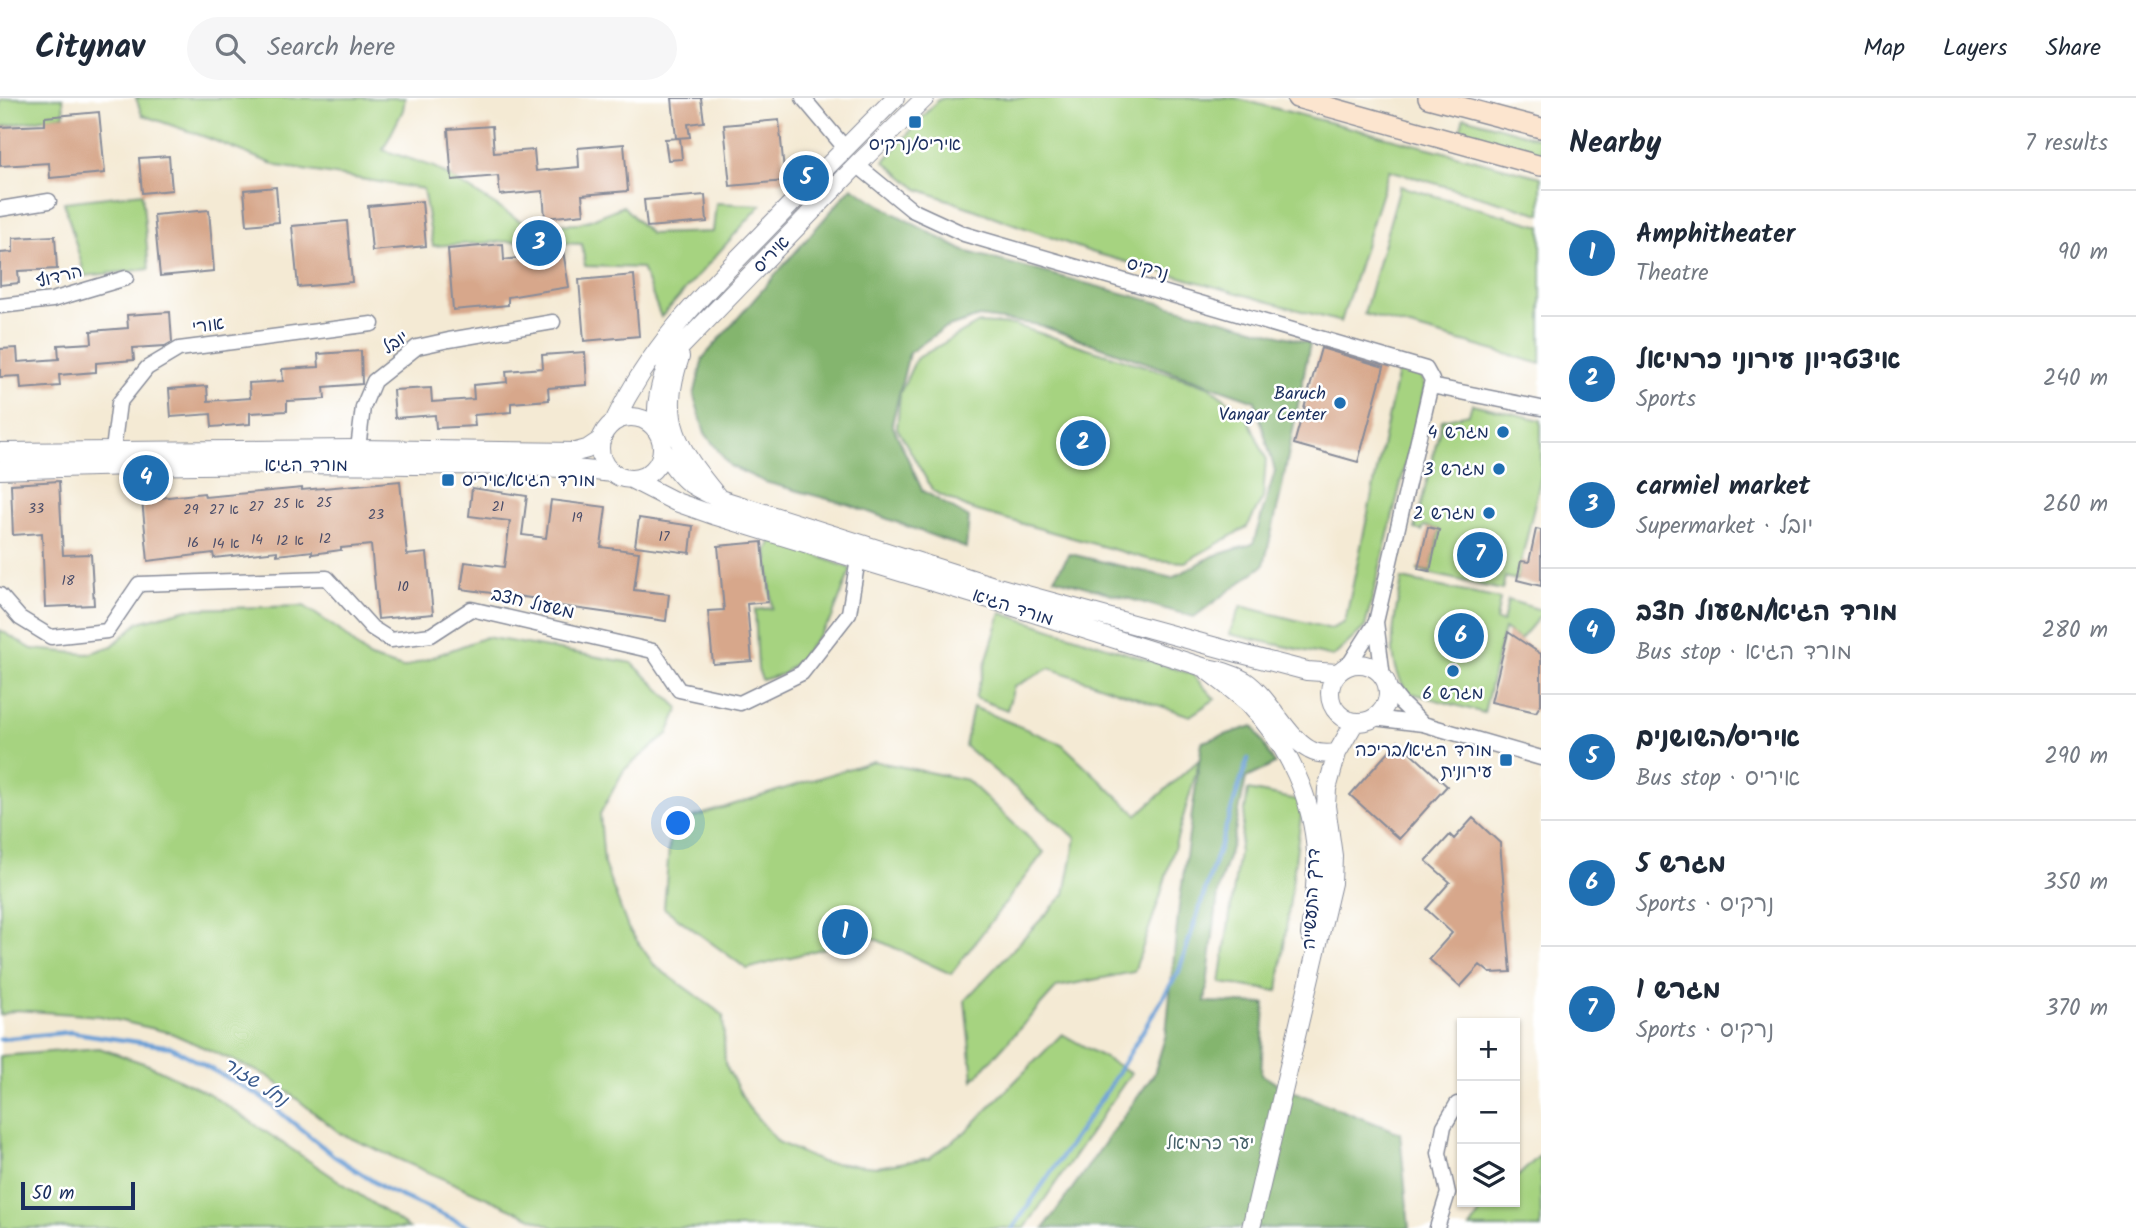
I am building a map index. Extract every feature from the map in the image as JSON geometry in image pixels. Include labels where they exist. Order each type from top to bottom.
[{"type":"main road","points":[[1297,98],[1541,166]]},
{"type":"main road","points":[[1428,98],[1541,128]]},
{"type":"street","points":[[803,98],[845,148]]},
{"type":"street","name":"איריס","points":[[614,422],[649,360],[681,318],[895,98]]},
{"type":"street","name":"איריס","points":[[657,429],[655,408],[660,381],[670,358],[925,98]]},
{"type":"street","name":"נרקיס","points":[[857,165],[912,210],[964,234],[1426,369],[1432,380],[1431,386]]},
{"type":"street","points":[[0,209],[49,201]]},
{"type":"street","name":"הרדוף","points":[[0,306],[52,300],[126,278]]},
{"type":"street","name":"יובל","points":[[358,449],[363,407],[374,381],[417,347],[553,322]]},
{"type":"street","name":"אורי","points":[[113,450],[119,403],[147,368],[179,349],[372,324]]},
{"type":"street","points":[[686,341],[673,383],[671,409],[676,435],[687,459],[720,499]]},
{"type":"street","points":[[1374,718],[1387,700],[1376,622],[1431,386],[1541,408]]},
{"type":"street","points":[[633,416],[642,418],[657,429],[663,450],[655,470],[646,476],[625,479],[607,468],[600,448],[607,428],[614,422],[633,416]]},
{"type":"street","name":"מורד הגיא","points":[[0,452],[358,449],[576,452],[587,449],[602,439]]},
{"type":"street","name":"מורד הגיא","points":[[663,450],[688,485],[720,499],[994,586],[1307,671],[1342,670]]},
{"type":"street","name":"מורד הגיא","points":[[0,470],[357,464],[591,470],[612,473]]},
{"type":"street","name":"מורד הגיא","points":[[631,479],[676,502],[706,512],[1226,672],[1246,682],[1310,750],[1337,753]]},
{"type":"street","name":"משעול חצב","points":[[0,595],[20,618],[51,637],[107,631],[139,584],[327,578],[372,628],[391,640],[430,635],[471,609],[653,650],[679,690],[740,703],[802,673],[849,613],[858,559]]},
{"type":"street","points":[[1376,622],[1330,689],[1333,707],[1346,719],[1355,722],[1374,718],[1423,724],[1541,758]]},
{"type":"street","points":[[1342,670],[1364,664],[1373,667],[1401,703],[1423,724]]},
{"type":"street","name":"דרך התעשייה","points":[[1203,667],[1250,705],[1283,747],[1296,774],[1312,825],[1316,853],[1315,883],[1304,1002]]},
{"type":"street","points":[[1250,705],[1275,711]]},
{"type":"street","points":[[1337,753],[1355,722]]},
{"type":"street","name":"דרך התעשייה","points":[[1251,1228],[1332,883],[1333,856],[1326,806],[1327,789],[1337,753]]},
{"type":"street","points":[[1437,1228],[1448,1193],[1439,1153],[1444,1126],[1457,1104]]},
{"type":"green space","points":[[63,98],[64,115],[0,127],[0,100]]},
{"type":"green space","points":[[136,98],[405,98],[403,110],[383,150],[434,167],[527,225],[575,224],[623,206],[650,234],[713,232],[716,203],[761,205],[661,317],[642,268],[585,266],[582,244],[513,241],[433,246],[423,189],[278,166],[142,115]]},
{"type":"green space","points":[[1235,98],[1541,177],[1541,214],[1389,170],[1341,322],[1091,252],[918,189],[884,161],[938,100]]},
{"type":"green space","points":[[1464,117],[1541,139],[1541,157],[1459,135]]},
{"type":"green space","points":[[1400,186],[1541,226],[1541,364],[1364,314]]},
{"type":"green space","points":[[852,187],[895,214],[964,251],[1310,343],[1264,565],[1194,617],[1054,578],[1070,554],[1172,578],[1213,556],[1253,544],[1275,471],[1255,401],[1039,325],[979,317],[943,329],[909,353],[892,424],[922,490],[969,518],[966,548],[850,505],[765,482],[730,466],[705,433],[694,396],[703,358]]},
{"type":"green space","points":[[142,193],[149,269],[85,276],[64,202]]},
{"type":"green space","points":[[979,323],[1014,325],[1208,386],[1246,414],[1266,458],[1263,498],[1247,527],[1185,562],[1151,560],[970,509],[933,491],[897,428],[900,393],[916,359]]},
{"type":"green space","points":[[1400,362],[1417,369],[1425,386],[1365,627],[1333,657],[1229,634],[1241,606],[1331,629],[1345,622]]},
{"type":"green space","points":[[1472,404],[1541,420],[1541,476],[1517,580],[1505,577],[1502,590],[1418,571],[1430,571],[1434,553],[1423,550],[1435,550],[1439,530],[1424,526],[1422,531],[1415,529],[1442,420],[1469,414]]},
{"type":"green space","points":[[773,538],[851,569],[831,620],[798,661],[783,674],[762,680],[758,669],[755,610],[772,608],[767,551]]},
{"type":"green space","points":[[1402,579],[1500,599],[1496,621],[1503,622],[1508,600],[1541,610],[1541,615],[1520,640],[1504,629],[1484,713],[1407,692],[1395,665],[1393,651],[1394,623]]},
{"type":"green space","points":[[304,606],[339,630],[370,658],[403,668],[486,637],[632,663],[679,708],[668,734],[624,770],[600,814],[604,864],[628,928],[655,966],[723,1015],[725,1064],[748,1107],[778,1142],[821,1162],[877,1167],[929,1158],[964,1133],[1062,1034],[1131,1073],[1025,1228],[555,1228],[341,1134],[268,1076],[171,1033],[100,1016],[16,1010],[0,1015],[0,630],[32,649],[88,654],[112,646],[139,622],[188,609]]},
{"type":"green space","points":[[1001,613],[1192,674],[1215,699],[1190,716],[1049,668],[1014,687],[1007,710],[975,698]]},
{"type":"green space","points":[[973,707],[1062,744],[1137,815],[1200,759],[1160,897],[1134,972],[1057,987],[973,1080],[965,1000],[1065,894],[1076,838],[965,746]]},
{"type":"green space","name":"יער כרמיאל","points":[[1253,726],[1275,764],[1246,778],[1233,841],[1219,886],[1205,1002],[1265,1004],[1261,1074],[1282,1087],[1400,1133],[1409,1228],[1044,1228],[1154,1074],[1166,1034],[1179,906],[1202,742]]},
{"type":"green space","points":[[873,761],[967,780],[1044,852],[951,974],[869,936],[747,969],[664,908],[671,824]]},
{"type":"green space","points":[[1248,790],[1303,801],[1278,991],[1220,983]]},
{"type":"green space","points":[[99,1048],[149,1065],[208,1093],[409,1228],[0,1228],[0,1056]]},
{"type":"green space","points":[[1540,1155],[1541,1228],[1470,1228],[1487,1207],[1520,1207],[1520,1174]]},
{"type":"building","points":[[672,98],[701,98],[704,122],[688,124],[690,137],[676,138]]},
{"type":"building","points":[[99,112],[105,173],[50,178],[49,163],[0,166],[0,127],[45,125],[45,117]]},
{"type":"building","points":[[779,120],[785,181],[730,186],[724,125]]},
{"type":"building","points":[[492,126],[494,153],[534,150],[536,171],[579,167],[578,148],[624,144],[628,191],[582,195],[584,214],[545,218],[543,191],[500,195],[498,176],[452,180],[448,129]]},
{"type":"building","points":[[680,138],[682,159],[668,160],[665,139]]},
{"type":"building","points":[[169,156],[172,190],[142,193],[139,158]]},
{"type":"building","points":[[276,187],[279,222],[247,225],[244,190]]},
{"type":"building","points":[[705,195],[707,222],[647,227],[644,200]]},
{"type":"building","points":[[422,201],[426,246],[372,251],[368,206]]},
{"type":"building","points":[[209,210],[214,271],[160,276],[154,215]]},
{"type":"building","points":[[347,221],[352,282],[298,287],[292,226]]},
{"type":"building","points":[[55,236],[57,269],[18,271],[19,283],[0,285],[0,253],[13,252],[13,238]]},
{"type":"building","points":[[503,244],[504,260],[563,251],[569,287],[508,297],[508,305],[453,310],[448,249]]},
{"type":"building","points":[[634,275],[639,336],[584,341],[579,280]]},
{"type":"building","points":[[170,312],[172,342],[165,346],[133,348],[134,360],[96,363],[96,372],[59,375],[60,386],[21,389],[20,376],[0,377],[0,349],[17,348],[18,362],[59,359],[58,345],[92,343],[91,331],[128,328],[127,315]]},
{"type":"building","name":"Baruch Vangar Center","points":[[1321,348],[1384,367],[1358,462],[1294,444]]},
{"type":"building","points":[[361,351],[362,384],[324,387],[325,399],[287,401],[287,411],[250,413],[250,424],[212,427],[211,414],[171,417],[169,389],[207,386],[208,401],[250,398],[249,383],[283,381],[282,369],[319,367],[318,354]]},
{"type":"building","points":[[585,352],[587,385],[548,388],[549,400],[511,403],[511,412],[474,415],[475,426],[436,428],[435,415],[395,418],[393,390],[431,388],[432,402],[474,399],[473,385],[507,382],[506,371],[543,368],[542,355]]},
{"type":"building","points":[[59,481],[63,555],[91,554],[94,605],[45,607],[42,533],[13,535],[11,484]]},
{"type":"building","points":[[400,481],[407,555],[427,553],[433,614],[378,619],[371,545],[312,554],[312,551],[277,555],[277,551],[214,558],[213,553],[148,561],[142,500],[204,493],[205,497]]},
{"type":"building","points":[[472,488],[527,496],[522,535],[546,538],[551,500],[606,507],[601,547],[639,552],[634,590],[669,594],[666,621],[461,589],[465,562],[504,567],[510,521],[469,516]]},
{"type":"building","points":[[639,518],[693,526],[690,553],[635,546]]},
{"type":"building","points":[[1428,527],[1439,530],[1430,571],[1418,569]]},
{"type":"building","points":[[1536,529],[1541,530],[1541,586],[1517,580],[1521,561],[1529,562]]},
{"type":"building","points":[[762,542],[768,602],[747,604],[752,661],[713,664],[708,611],[724,610],[718,546]]},
{"type":"building","points":[[1508,632],[1541,654],[1541,704],[1536,712],[1491,702]]},
{"type":"building","points":[[1398,741],[1447,786],[1399,839],[1350,795]]},
{"type":"building","points":[[1473,818],[1500,843],[1511,972],[1490,973],[1480,965],[1460,987],[1429,959],[1452,933],[1426,909],[1450,882],[1426,861],[1450,835],[1454,839]]},
{"type":"waterway","points":[[1013,1228],[1108,1089],[1179,971],[1248,759]]},
{"type":"waterway","name":"נחל שזור","points":[[0,1039],[70,1032],[171,1047],[260,1096],[334,1156],[385,1189],[472,1228]]},
{"type":"place","name":"איריס/נרקיס","points":[[915,122]]},
{"type":"place","name":"איריס/השושנים","points":[[806,178]]},
{"type":"place","name":"carmiel market","points":[[539,243]]},
{"type":"place","name":"Baruch Vangar Center","points":[[1340,403]]},
{"type":"place","name":"מגרש 4","points":[[1503,432]]},
{"type":"place","name":"איצטדיון עירוני כרמיאל","points":[[1083,443]]},
{"type":"place","name":"מגרש 3","points":[[1499,469]]},
{"type":"place","name":"מורד הגיא/משעול חצב","points":[[146,478]]},
{"type":"place","name":"מורד הגיא/איריס","points":[[448,480]]},
{"type":"place","name":"מגרש 2","points":[[1489,513]]},
{"type":"place","name":"מגרש 1","points":[[1480,555]]},
{"type":"place","name":"מגרש 5","points":[[1461,636]]},
{"type":"place","name":"מגרש 6","points":[[1453,671]]},
{"type":"place","name":"מורד הגיא/בריכה עירונית","points":[[1506,760]]},
{"type":"place","name":"Amphitheater","points":[[845,932]]}]
